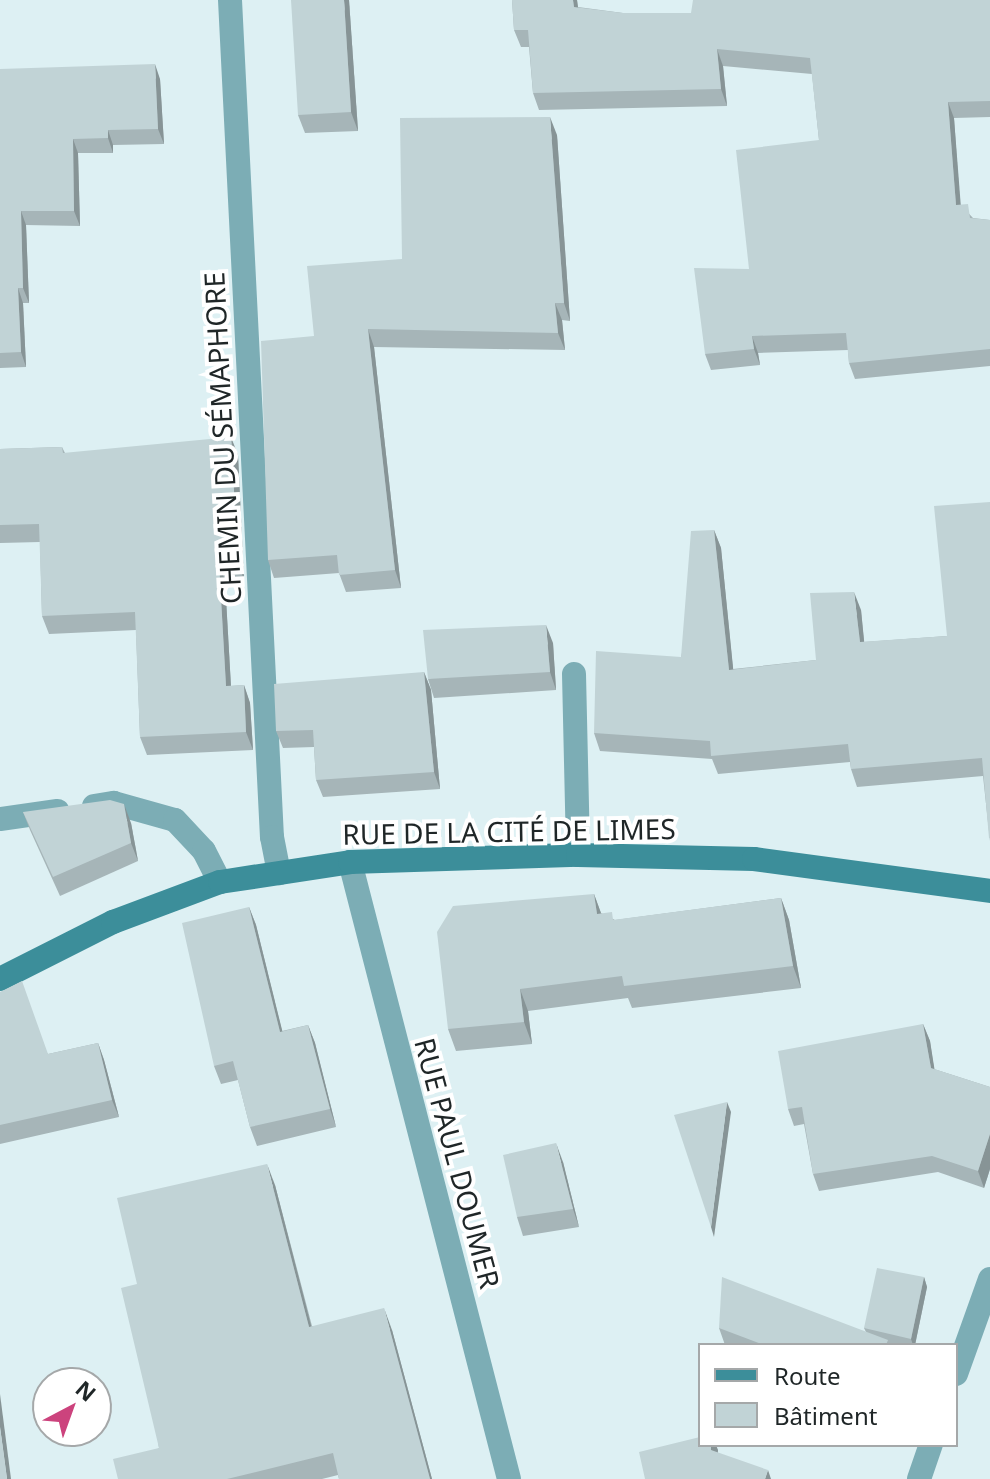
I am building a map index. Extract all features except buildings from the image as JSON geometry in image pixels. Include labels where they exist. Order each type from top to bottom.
[{"type":"street","name":"CHEMIN DU SÉMAPHORE","points":[[230,0],[272,837],[279,873]]},
{"type":"street","points":[[574,674],[578,855]]},
{"type":"street","points":[[0,819],[114,803],[175,820],[204,851],[220,882]]},
{"type":"street","name":"RUE DE LA CITÉ DE LIMES","points":[[0,979],[113,922],[220,882],[350,862],[578,855],[754,859],[990,891]]},
{"type":"street","name":"RUE PAUL DOUMER","points":[[350,862],[509,1479]]},
{"type":"street","points":[[958,1368],[990,1279]]},
{"type":"street","points":[[919,1479],[930,1447]]}]
